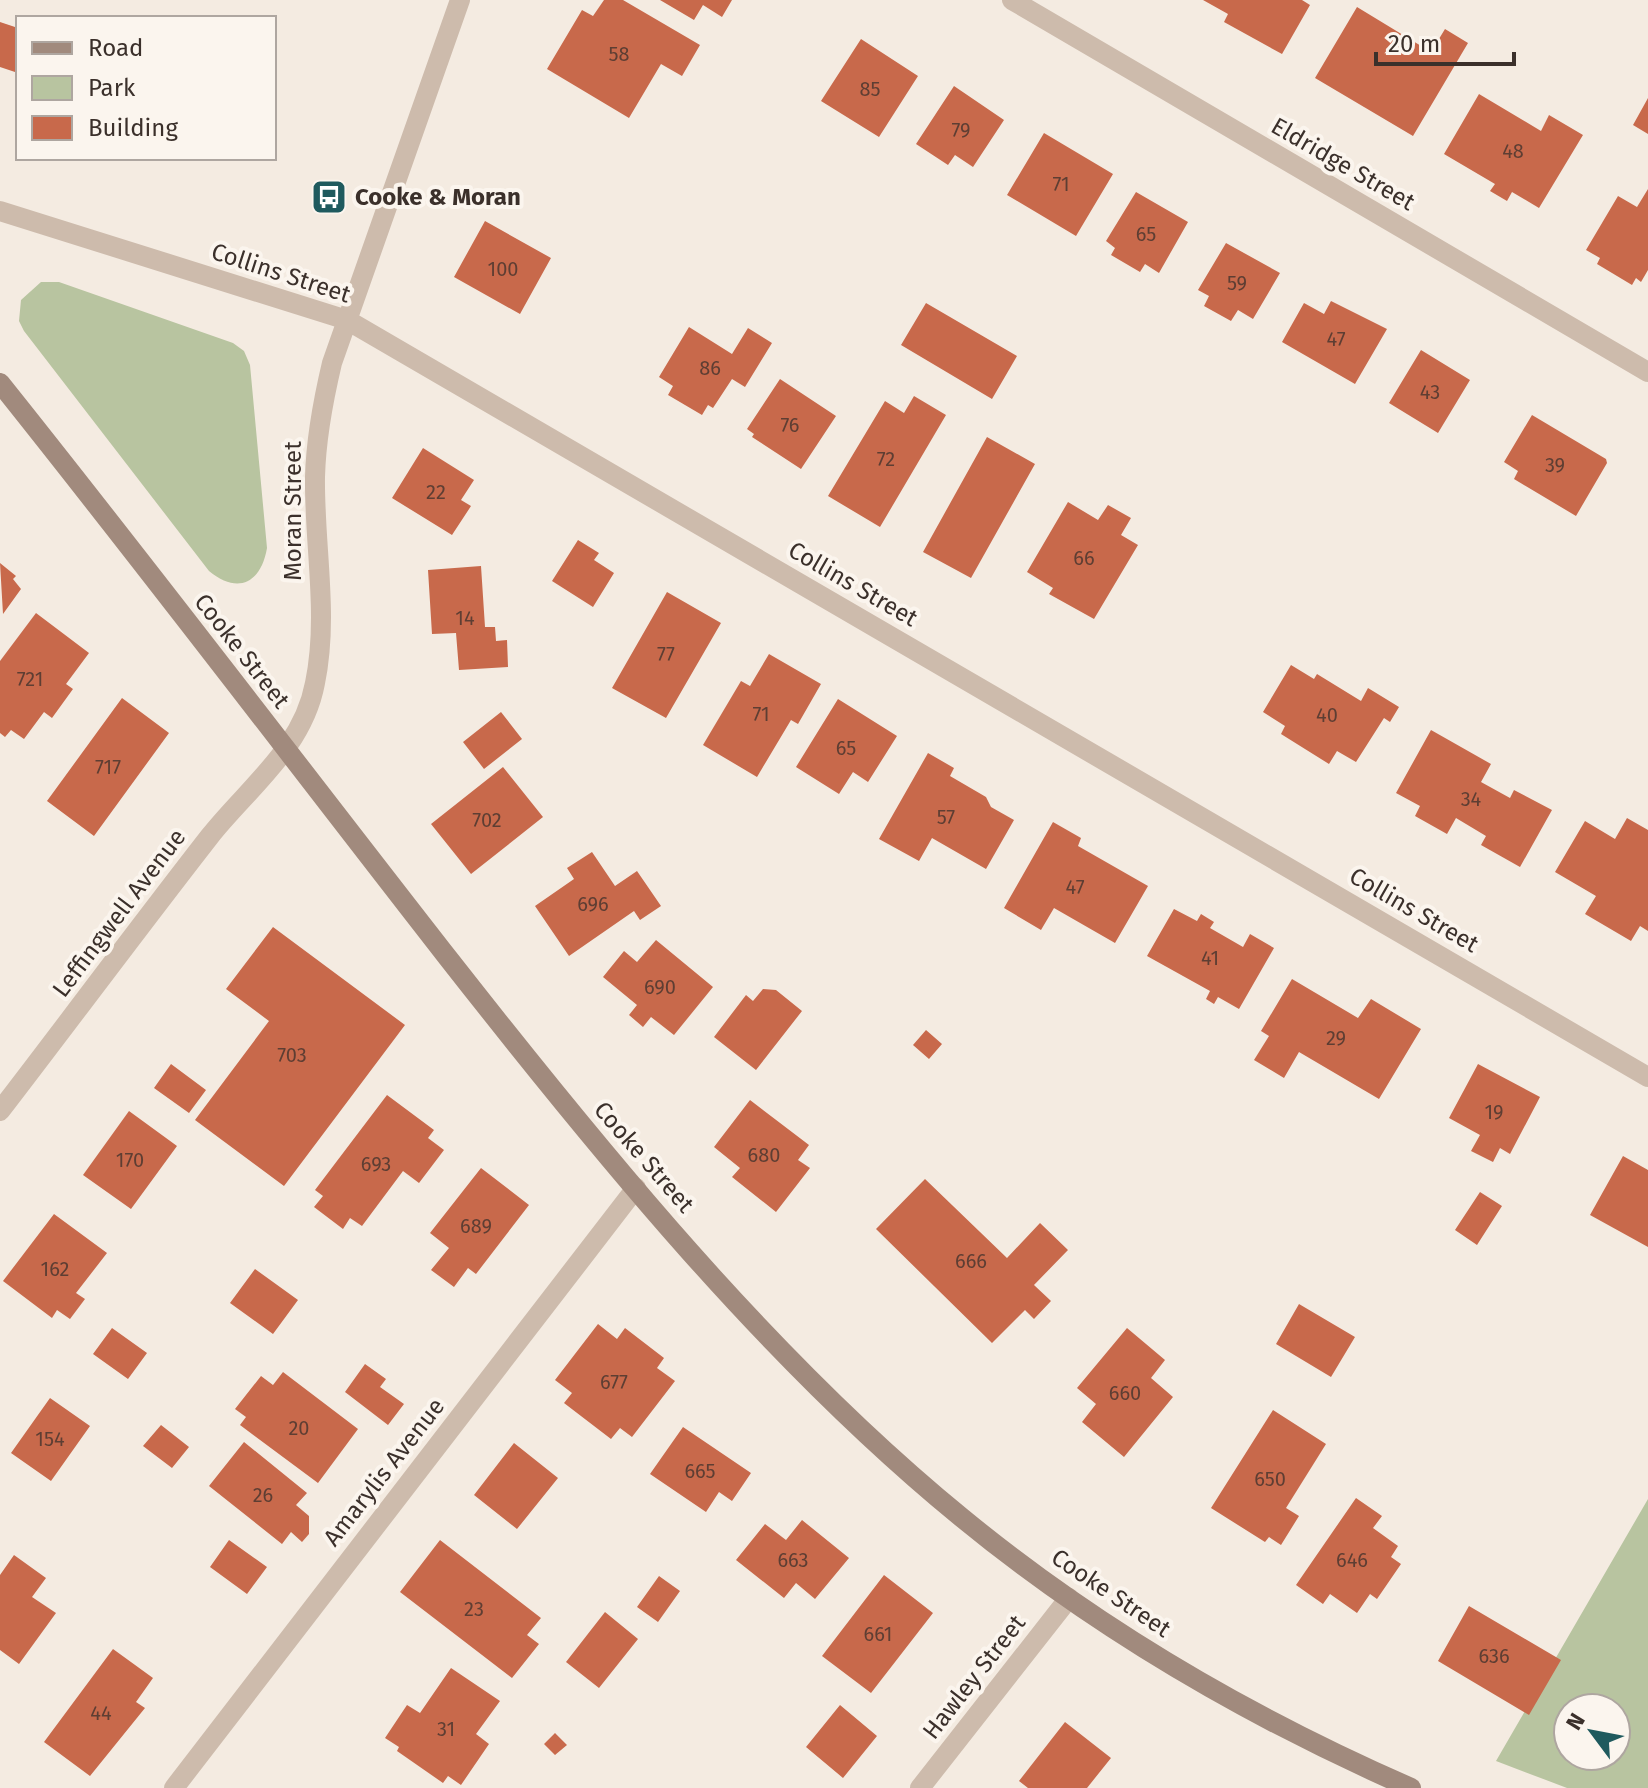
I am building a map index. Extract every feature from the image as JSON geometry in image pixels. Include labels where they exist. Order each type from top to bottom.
[{"type":"main road","name":"Cooke Street","points":[[0,383],[485,1005],[636,1188],[773,1338],[889,1455],[962,1519],[1069,1598],[1241,1705],[1338,1756],[1411,1788]]},
{"type":"street","name":"Moran Street","points":[[286,751],[310,705],[319,658],[316,448],[325,392],[347,320],[460,0]]},
{"type":"street","name":"Eldridge Street","points":[[1012,0],[1648,372]]},
{"type":"street","name":"Collins Street","points":[[0,211],[347,320],[1648,1077]]},
{"type":"street","name":"Leffingwell Avenue","points":[[0,1111],[211,835],[286,751]]},
{"type":"street","name":"Amarylis Avenue","points":[[174,1788],[636,1188]]},
{"type":"street","name":"Hawley Street","points":[[920,1788],[1069,1598]]},
{"type":"green space","points":[[41,282],[59,282],[233,343],[244,351],[250,365],[267,548],[259,570],[247,582],[229,582],[209,571],[24,331],[19,321],[21,300]]},
{"type":"green space","points":[[1648,1499],[1648,1788],[1567,1788],[1496,1761]]},
{"type":"building","points":[[604,0],[623,0],[700,45],[682,76],[661,64],[629,118],[547,69],[582,10],[593,16]]},
{"type":"building","points":[[660,0],[732,0],[722,17],[703,5],[694,20]]},
{"type":"building","points":[[1203,0],[1302,0],[1310,5],[1282,54],[1224,22],[1228,14]]},
{"type":"building","points":[[1357,7],[1431,52],[1445,29],[1468,43],[1413,136],[1315,78]]},
{"type":"building","points":[[0,22],[16,27],[16,72],[0,67]]},
{"type":"building","points":[[861,39],[918,76],[879,137],[821,101]]},
{"type":"building","points":[[954,86],[1004,120],[973,167],[955,155],[948,165],[916,144]]},
{"type":"building","points":[[1479,94],[1541,131],[1549,115],[1583,135],[1539,208],[1512,192],[1507,201],[1490,191],[1495,184],[1444,154]]},
{"type":"building","points":[[1648,98],[1648,134],[1633,125]]},
{"type":"building","points":[[1044,133],[1113,174],[1076,236],[1007,195]]},
{"type":"building","points":[[1648,189],[1648,270],[1641,282],[1636,278],[1632,285],[1597,264],[1600,258],[1586,250],[1618,196],[1637,207]]},
{"type":"building","points":[[1136,192],[1188,222],[1159,273],[1145,264],[1140,272],[1111,255],[1115,248],[1106,241]]},
{"type":"building","points":[[485,221],[551,258],[520,314],[454,277]]},
{"type":"building","points":[[1226,243],[1280,273],[1253,319],[1238,310],[1231,321],[1204,306],[1209,296],[1198,290]]},
{"type":"building","points":[[1331,301],[1387,329],[1355,384],[1282,342],[1304,303],[1324,314]]},
{"type":"building","points":[[926,303],[1017,356],[992,399],[901,345]]},
{"type":"building","points":[[689,327],[732,354],[748,328],[772,343],[745,387],[732,379],[713,408],[708,405],[702,415],[668,395],[673,386],[659,377]]},
{"type":"building","points":[[1421,350],[1470,380],[1438,433],[1389,403]]},
{"type":"building","points":[[780,379],[836,416],[801,469],[752,437],[754,434],[747,429]]},
{"type":"building","points":[[914,396],[946,415],[880,527],[828,496],[885,401],[904,413]]},
{"type":"building","points":[[1532,415],[1606,459],[1607,463],[1576,516],[1514,479],[1518,471],[1504,462]]},
{"type":"building","points":[[987,437],[1035,464],[971,578],[923,552]]},
{"type":"building","points":[[423,448],[474,480],[461,500],[471,506],[452,535],[392,498]]},
{"type":"building","points":[[1068,502],[1098,520],[1108,505],[1131,518],[1121,535],[1138,545],[1094,619],[1049,594],[1053,588],[1027,572]]},
{"type":"building","points":[[578,540],[599,553],[594,560],[614,573],[593,607],[552,581]]},
{"type":"building","points":[[0,563],[16,576],[13,579],[21,589],[3,614]]},
{"type":"building","points":[[481,566],[485,627],[495,627],[496,641],[507,640],[508,667],[459,670],[456,633],[432,634],[428,570]]},
{"type":"building","points":[[667,592],[721,623],[666,718],[612,688]]},
{"type":"building","points":[[36,613],[89,653],[66,684],[73,689],[52,718],[44,712],[24,739],[11,730],[5,737],[0,733],[0,661]]},
{"type":"building","points":[[769,654],[821,684],[798,724],[791,720],[757,777],[703,745],[741,681],[750,686]]},
{"type":"building","points":[[1291,665],[1314,679],[1317,674],[1361,701],[1368,688],[1399,707],[1390,722],[1384,718],[1356,762],[1337,751],[1329,764],[1281,734],[1285,726],[1263,712]]},
{"type":"building","points":[[122,698],[169,733],[94,836],[47,801]]},
{"type":"building","points":[[838,699],[897,736],[868,782],[853,772],[839,794],[796,767]]},
{"type":"building","points":[[501,712],[522,739],[484,769],[463,742]]},
{"type":"building","points":[[1431,730],[1491,764],[1481,782],[1510,798],[1514,790],[1552,810],[1520,867],[1481,845],[1486,836],[1456,818],[1447,834],[1415,816],[1420,806],[1396,793]]},
{"type":"building","points":[[928,753],[954,768],[950,776],[986,797],[991,807],[1014,820],[986,869],[932,838],[919,861],[879,839]]},
{"type":"building","points":[[503,767],[543,817],[471,874],[431,824]]},
{"type":"building","points":[[1627,818],[1648,830],[1648,931],[1640,926],[1631,941],[1585,914],[1596,896],[1555,872],[1585,821],[1615,839]]},
{"type":"building","points":[[1053,822],[1081,838],[1078,846],[1148,886],[1115,943],[1054,908],[1041,930],[1004,908]]},
{"type":"building","points":[[592,852],[615,886],[637,871],[661,906],[640,920],[634,911],[569,956],[535,906],[574,879],[567,868]]},
{"type":"building","points":[[1174,909],[1197,921],[1201,914],[1214,922],[1210,928],[1243,947],[1250,934],[1274,948],[1239,1009],[1218,997],[1214,1004],[1206,999],[1210,991],[1147,956]]},
{"type":"building","points":[[273,927],[405,1025],[284,1186],[195,1120],[269,1021],[226,989]]},
{"type":"building","points":[[656,940],[713,987],[674,1035],[651,1017],[643,1027],[629,1015],[637,1005],[603,977],[624,951],[637,962]]},
{"type":"building","points":[[1292,979],[1358,1018],[1371,999],[1421,1029],[1379,1099],[1299,1052],[1284,1078],[1254,1060],[1269,1036],[1261,1031]]},
{"type":"building","points":[[763,989],[776,990],[802,1011],[756,1070],[714,1037],[746,995],[753,1001]]},
{"type":"building","points":[[926,1030],[942,1044],[929,1059],[913,1045]]},
{"type":"building","points":[[171,1064],[206,1090],[189,1113],[154,1088]]},
{"type":"building","points":[[1478,1064],[1540,1097],[1510,1154],[1500,1148],[1493,1162],[1471,1151],[1480,1135],[1449,1118]]},
{"type":"building","points":[[387,1095],[434,1130],[428,1138],[444,1150],[419,1183],[403,1171],[362,1226],[350,1218],[343,1229],[314,1207],[323,1196],[315,1190]]},
{"type":"building","points":[[750,1100],[809,1145],[798,1160],[810,1168],[776,1212],[732,1177],[740,1168],[714,1147]]},
{"type":"building","points":[[129,1111],[177,1146],[131,1209],[83,1175]]},
{"type":"building","points":[[1623,1156],[1648,1170],[1648,1247],[1590,1215]]},
{"type":"building","points":[[481,1168],[529,1205],[476,1274],[468,1268],[454,1287],[431,1270],[449,1248],[430,1233]]},
{"type":"building","points":[[925,1179],[1007,1258],[1040,1223],[1068,1250],[1034,1285],[1051,1301],[1034,1319],[1025,1310],[992,1343],[876,1229]]},
{"type":"building","points":[[1480,1192],[1502,1206],[1477,1245],[1455,1230]]},
{"type":"building","points":[[54,1214],[107,1253],[76,1293],[85,1299],[70,1319],[57,1310],[52,1318],[3,1281]]},
{"type":"building","points":[[255,1269],[298,1300],[273,1334],[230,1303]]},
{"type":"building","points":[[1299,1304],[1355,1337],[1331,1377],[1276,1344]]},
{"type":"building","points":[[598,1324],[617,1339],[625,1328],[664,1358],[657,1368],[675,1381],[632,1437],[620,1428],[611,1439],[564,1403],[572,1393],[555,1380]]},
{"type":"building","points":[[112,1328],[147,1353],[128,1379],[93,1354]]},
{"type":"building","points":[[1127,1328],[1165,1360],[1151,1378],[1173,1397],[1124,1457],[1082,1422],[1096,1404],[1077,1388]]},
{"type":"building","points":[[365,1364],[386,1379],[380,1387],[404,1404],[388,1425],[345,1392]]},
{"type":"building","points":[[283,1372],[358,1429],[318,1483],[240,1425],[246,1417],[235,1409],[261,1376],[273,1385]]},
{"type":"building","points":[[50,1398],[90,1426],[51,1481],[11,1453]]},
{"type":"building","points":[[1273,1410],[1326,1444],[1286,1508],[1299,1516],[1281,1545],[1269,1537],[1265,1542],[1211,1508]]},
{"type":"building","points":[[161,1425],[189,1447],[172,1468],[143,1446]]},
{"type":"building","points":[[683,1427],[751,1473],[732,1501],[719,1492],[706,1512],[650,1474]]},
{"type":"building","points":[[244,1442],[307,1493],[296,1505],[309,1516],[309,1534],[302,1542],[291,1532],[282,1544],[209,1486]]},
{"type":"building","points":[[514,1443],[558,1478],[517,1529],[474,1495]]},
{"type":"building","points":[[1356,1498],[1382,1516],[1373,1528],[1398,1546],[1391,1557],[1401,1564],[1377,1599],[1370,1594],[1357,1613],[1330,1594],[1323,1604],[1296,1585]]},
{"type":"building","points":[[802,1520],[849,1558],[815,1599],[796,1583],[784,1598],[736,1560],[765,1524],[786,1540]]},
{"type":"building","points":[[229,1540],[267,1567],[247,1594],[210,1567]]},
{"type":"building","points":[[440,1540],[541,1618],[527,1635],[539,1644],[512,1678],[400,1592]]},
{"type":"building","points":[[14,1555],[46,1578],[32,1597],[56,1613],[19,1664],[0,1650],[0,1575]]},
{"type":"building","points":[[884,1575],[933,1613],[871,1693],[822,1656]]},
{"type":"building","points":[[659,1576],[680,1591],[658,1622],[637,1607]]},
{"type":"building","points":[[1469,1606],[1561,1660],[1529,1715],[1438,1661]]},
{"type":"building","points":[[605,1612],[638,1639],[599,1688],[566,1662]]},
{"type":"building","points":[[113,1649],[153,1678],[136,1702],[145,1708],[90,1776],[44,1742]]},
{"type":"building","points":[[451,1668],[500,1701],[476,1734],[489,1744],[461,1785],[448,1776],[443,1783],[397,1751],[399,1747],[385,1738],[407,1705],[420,1713]]},
{"type":"building","points":[[840,1705],[877,1736],[843,1778],[806,1747]]},
{"type":"building","points":[[1065,1722],[1111,1758],[1087,1788],[1028,1788],[1019,1781]]},
{"type":"building","points":[[555,1733],[567,1745],[555,1755],[544,1744]]},
{"type":"place","name":"Cooke & Moran","points":[[329,197]]}]
